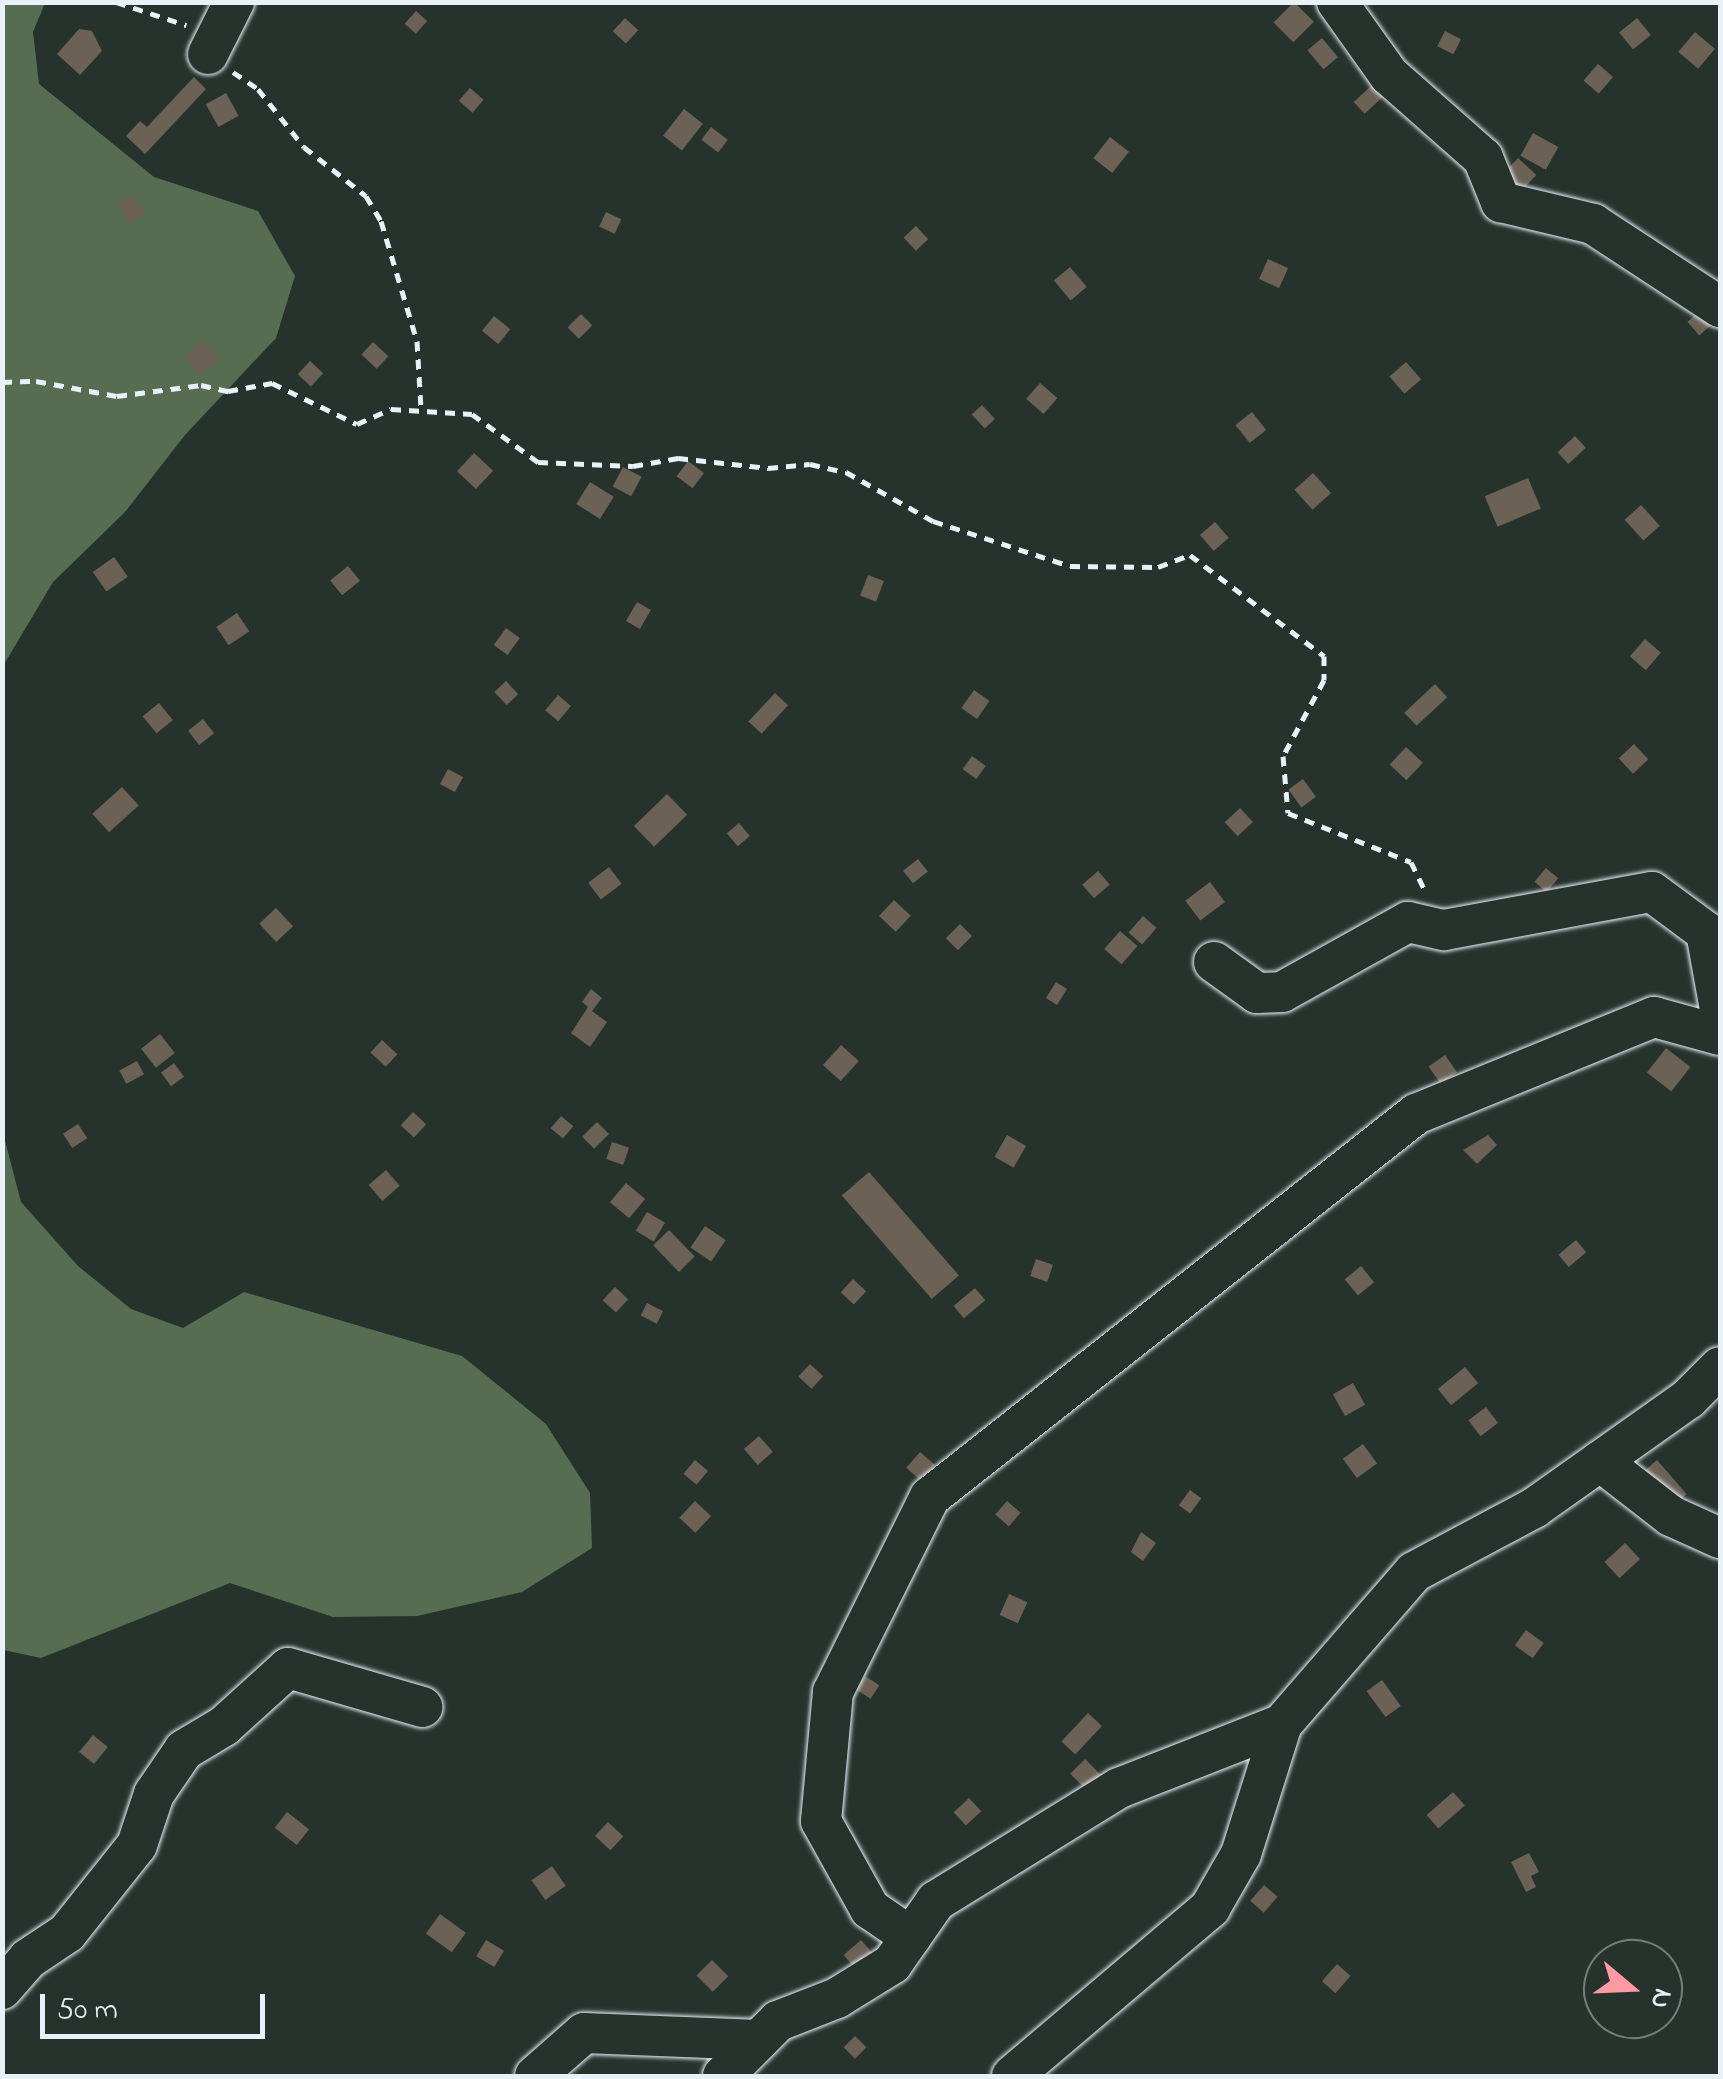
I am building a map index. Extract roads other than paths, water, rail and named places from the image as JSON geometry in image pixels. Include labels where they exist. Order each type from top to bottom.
[{"type":"street","points":[[208,54],[234,2]]},
{"type":"street","points":[[1336,2],[1390,75],[1483,158],[1502,202],[1593,224],[1720,307]]},
{"type":"street","points":[[911,1937],[870,1909],[821,1822],[834,1692],[930,1497],[1416,1114],[1654,1017],[1720,1035],[1720,1012],[1706,932],[1652,892],[1444,930],[1408,922],[1282,992],[1257,993],[1214,962]]},
{"type":"street","points":[[1012,2076],[1210,1908],[1241,1854],[1282,1724],[1414,1572],[1534,1508],[1567,1479],[1600,1462],[1720,1368]]},
{"type":"street","points":[[1600,1462],[1671,1516],[1720,1538]]},
{"type":"street","points":[[2,1989],[28,1959],[67,1933],[137,1845],[154,1794],[184,1750],[224,1726],[260,1687],[288,1668],[422,1707]]},
{"type":"street","points":[[723,2076],[778,2021],[892,1964],[936,1901],[1119,1788],[1282,1724]]},
{"type":"street","points":[[534,2076],[584,2034],[759,2040]]}]
